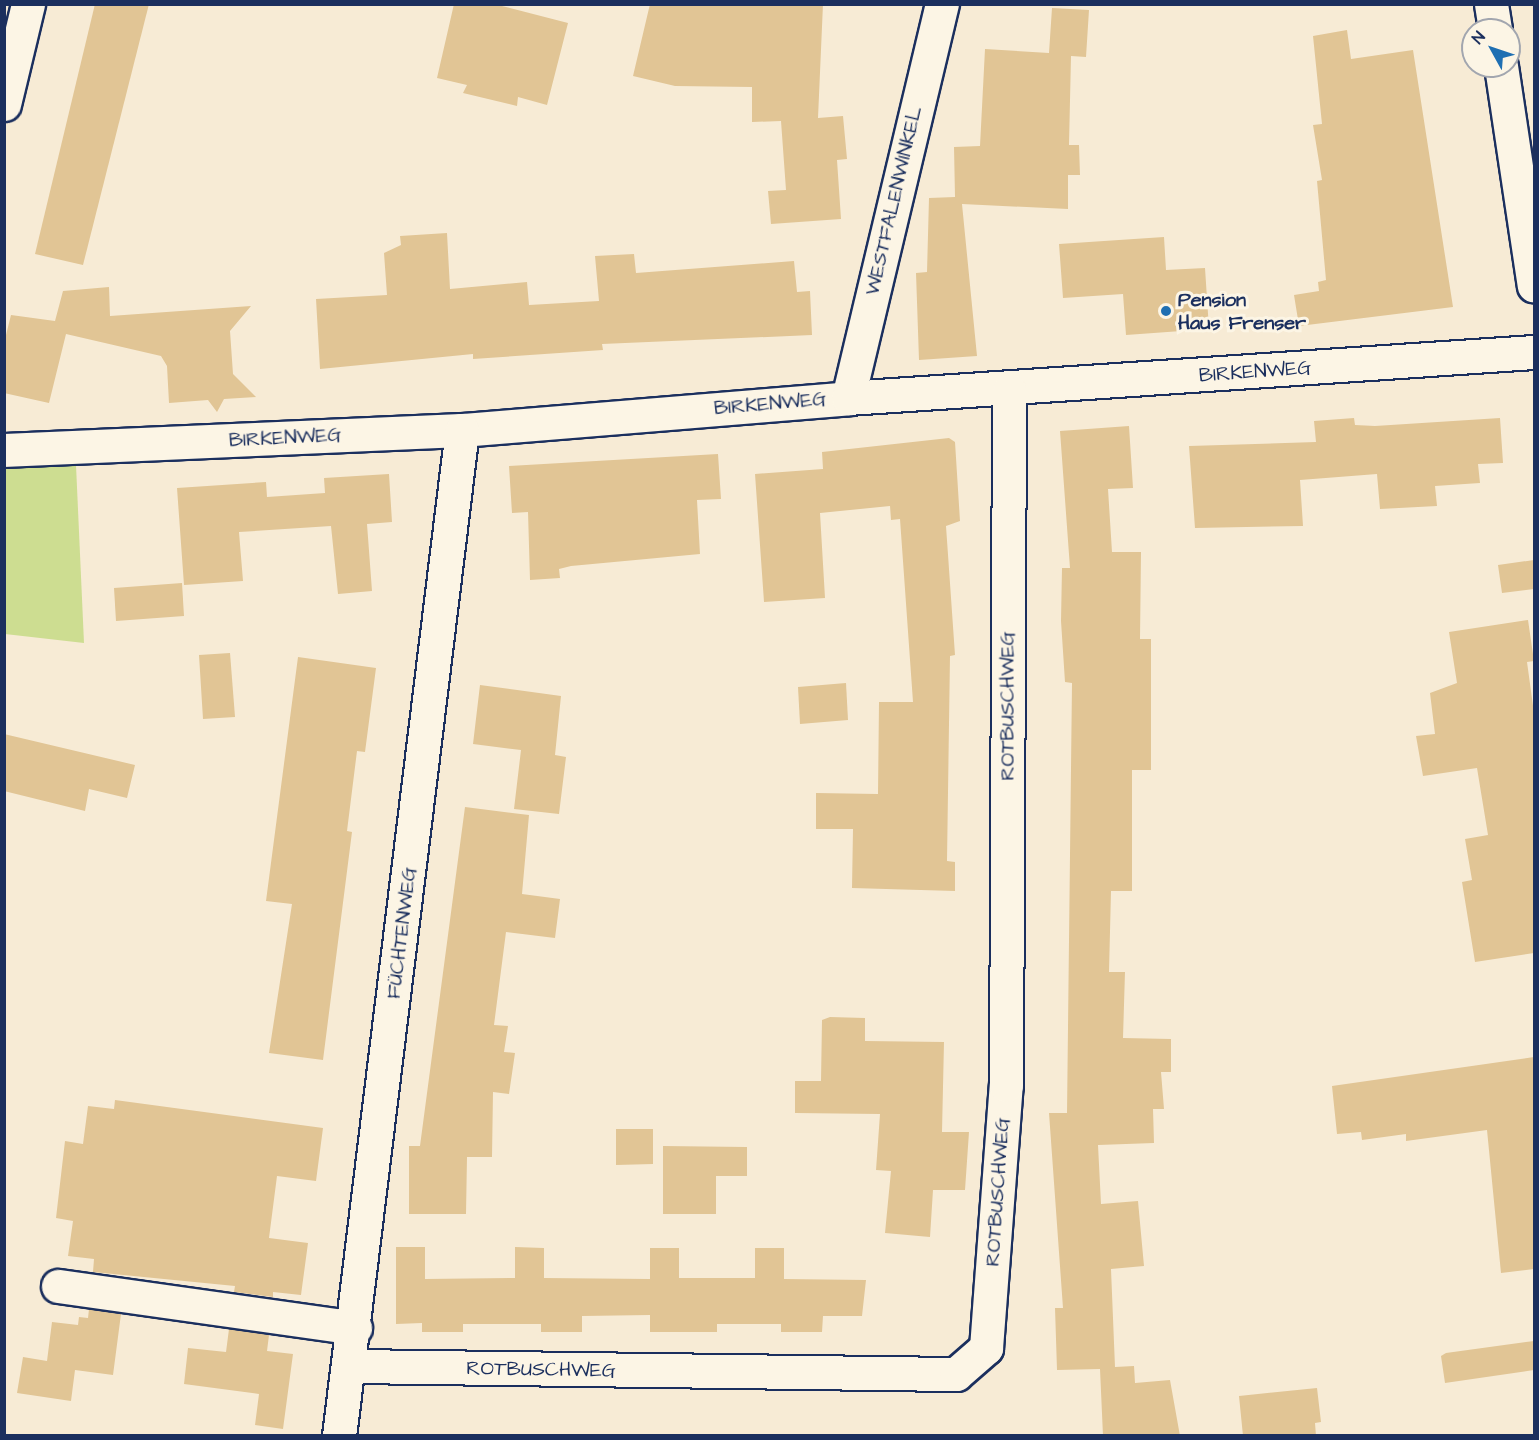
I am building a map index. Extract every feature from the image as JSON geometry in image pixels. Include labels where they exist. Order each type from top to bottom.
[{"type":"street","points":[[4,104],[28,4]]},
{"type":"street","name":"WESTFALENWINKEL","points":[[848,398],[942,4]]},
{"type":"street","points":[[1503,78],[1534,286]]},
{"type":"street","name":"BIRKENWEG","points":[[4,450],[462,430],[848,398],[1009,390],[1526,353]]},
{"type":"street","name":"ROTBUSCHWEG","points":[[351,1366],[956,1374],[986,1348],[1006,1085],[1009,390]]},
{"type":"street","name":"FÜCHTENWEG","points":[[339,1436],[351,1366],[462,430]]},
{"type":"street","points":[[58,1286],[355,1328]]},
{"type":"green space","points":[[76,465],[84,643],[5,634],[5,468]]},
{"type":"building","points":[[95,4],[149,4],[83,265],[35,254]]},
{"type":"building","points":[[454,4],[494,4],[568,23],[547,105],[518,97],[517,106],[463,93],[467,85],[437,78]]},
{"type":"building","points":[[650,4],[823,4],[818,118],[843,116],[847,159],[837,160],[841,219],[771,224],[768,191],[786,190],[781,121],[752,122],[752,87],[675,86],[633,76]]},
{"type":"building","points":[[1052,8],[1089,10],[1086,57],[1071,56],[1069,145],[1079,145],[1080,175],[1068,175],[1068,209],[962,204],[977,356],[919,360],[916,273],[927,272],[929,198],[955,197],[954,147],[980,146],[985,49],[1049,53]]},
{"type":"building","points":[[1347,30],[1351,59],[1413,50],[1453,307],[1299,326],[1294,295],[1319,291],[1318,282],[1326,280],[1317,181],[1322,180],[1313,125],[1322,124],[1313,36]]},
{"type":"building","points":[[447,233],[450,289],[527,282],[529,305],[599,301],[595,256],[634,254],[636,273],[794,261],[797,292],[810,291],[812,335],[602,344],[603,350],[473,359],[473,354],[320,369],[316,299],[387,295],[384,253],[401,245],[400,236]]},
{"type":"building","points":[[1164,237],[1166,270],[1205,268],[1209,329],[1126,335],[1123,294],[1063,298],[1059,244]]},
{"type":"building","points":[[109,287],[110,316],[251,306],[230,331],[233,374],[256,397],[224,399],[217,412],[208,400],[169,403],[167,366],[161,356],[66,334],[49,403],[4,393],[4,343],[11,315],[55,321],[63,291]]},
{"type":"building","points":[[1354,418],[1355,425],[1375,426],[1500,418],[1503,463],[1478,464],[1480,483],[1435,486],[1437,506],[1380,509],[1377,474],[1300,480],[1303,526],[1195,528],[1189,446],[1316,442],[1314,421]]},
{"type":"building","points":[[1129,426],[1133,488],[1108,489],[1112,552],[1141,552],[1140,639],[1151,639],[1151,770],[1132,770],[1132,891],[1111,891],[1109,972],[1125,972],[1123,1038],[1171,1039],[1171,1072],[1161,1072],[1164,1109],[1153,1109],[1154,1143],[1098,1145],[1101,1204],[1138,1201],[1144,1266],[1111,1269],[1115,1367],[1134,1366],[1135,1383],[1170,1380],[1180,1436],[1103,1436],[1100,1369],[1057,1370],[1055,1308],[1063,1308],[1049,1113],[1067,1113],[1072,683],[1065,682],[1061,621],[1062,568],[1070,568],[1060,431]]},
{"type":"building","points":[[949,438],[955,442],[960,521],[946,526],[955,655],[950,656],[947,861],[955,862],[955,891],[852,888],[853,829],[816,829],[816,793],[878,794],[879,702],[913,702],[900,519],[891,520],[890,506],[820,513],[825,598],[764,602],[755,474],[823,469],[822,452]]},
{"type":"building","points":[[718,454],[721,499],[697,500],[700,554],[571,566],[559,569],[560,578],[530,580],[528,512],[512,513],[509,466]]},
{"type":"building","points":[[389,474],[392,522],[367,524],[372,591],[338,594],[331,526],[239,532],[243,581],[184,585],[177,488],[266,482],[267,497],[325,493],[324,478]]},
{"type":"building","points":[[1534,560],[1534,589],[1502,593],[1498,565]]},
{"type":"building","points":[[182,583],[184,616],[116,621],[114,588]]},
{"type":"building","points":[[1528,620],[1534,661],[1527,662],[1534,713],[1534,953],[1475,962],[1462,882],[1472,880],[1465,839],[1488,835],[1477,768],[1423,776],[1416,736],[1435,734],[1430,693],[1457,683],[1449,632]]},
{"type":"building","points":[[230,653],[235,717],[203,719],[199,655]]},
{"type":"building","points":[[298,657],[376,668],[365,752],[357,751],[347,831],[352,832],[323,1060],[269,1053],[292,904],[266,901]]},
{"type":"building","points":[[846,683],[848,720],[800,724],[798,687]]},
{"type":"building","points":[[480,685],[561,696],[555,755],[566,757],[559,814],[514,809],[521,750],[473,744]]},
{"type":"building","points":[[4,734],[135,765],[127,798],[89,789],[85,811],[4,791]]},
{"type":"building","points":[[465,807],[529,815],[522,894],[560,899],[555,938],[506,932],[494,1025],[508,1026],[504,1052],[515,1053],[509,1094],[493,1092],[492,1157],[467,1157],[466,1214],[409,1214],[409,1146],[420,1146]]},
{"type":"building","points":[[830,1017],[865,1018],[865,1041],[944,1042],[942,1132],[969,1132],[965,1190],[933,1190],[930,1237],[885,1233],[891,1171],[876,1170],[880,1114],[795,1113],[795,1081],[821,1081],[822,1020]]},
{"type":"building","points":[[1534,1057],[1534,1269],[1501,1273],[1487,1130],[1406,1141],[1406,1134],[1362,1140],[1361,1132],[1337,1134],[1332,1086]]},
{"type":"building","points":[[115,1100],[323,1128],[316,1181],[277,1176],[269,1238],[308,1243],[301,1295],[273,1292],[273,1297],[234,1292],[235,1286],[93,1272],[94,1259],[68,1256],[73,1221],[56,1218],[65,1141],[83,1144],[88,1106],[114,1109]]},
{"type":"building","points":[[616,1129],[653,1129],[653,1164],[616,1165]]},
{"type":"building","points":[[663,1146],[747,1147],[747,1176],[716,1176],[716,1214],[663,1214]]},
{"type":"building","points":[[396,1247],[425,1247],[425,1279],[515,1278],[515,1247],[544,1248],[544,1278],[650,1279],[650,1248],[679,1248],[679,1278],[755,1278],[755,1248],[784,1248],[784,1279],[866,1280],[862,1316],[823,1316],[822,1332],[781,1332],[781,1324],[717,1324],[717,1332],[650,1332],[650,1315],[582,1316],[582,1332],[541,1332],[541,1324],[463,1324],[463,1332],[422,1332],[422,1323],[396,1324]]},
{"type":"building","points":[[89,1309],[121,1314],[113,1375],[75,1370],[71,1401],[17,1393],[23,1357],[47,1361],[52,1322],[78,1325],[79,1317],[88,1318]]},
{"type":"building","points":[[229,1329],[269,1335],[267,1351],[293,1354],[283,1429],[255,1425],[259,1394],[184,1384],[188,1348],[226,1352]]},
{"type":"building","points":[[1534,1341],[1534,1370],[1445,1383],[1441,1356],[1446,1353]]},
{"type":"building","points":[[1317,1388],[1321,1422],[1315,1423],[1316,1436],[1243,1436],[1239,1396]]},
{"type":"place","name":"Pension Haus Frenser","points":[[1166,311]]}]
